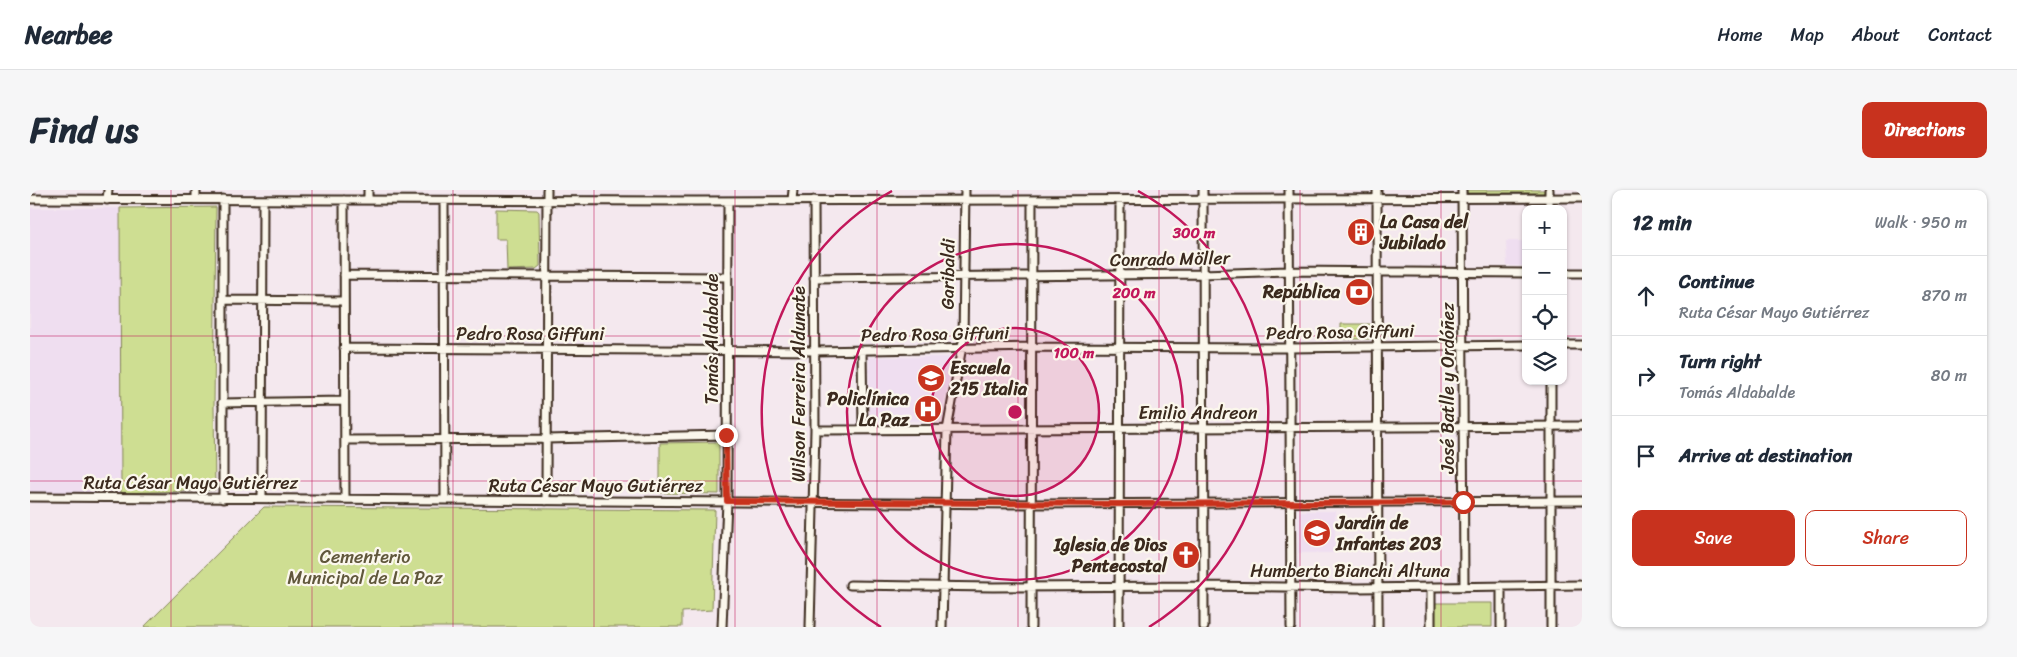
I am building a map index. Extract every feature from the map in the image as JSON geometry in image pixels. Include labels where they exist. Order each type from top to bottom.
[{"type":"street","points":[[107,200],[108,190]]},
{"type":"street","points":[[196,190],[196,199]]},
{"type":"street","points":[[368,190],[368,200]]},
{"type":"street","points":[[546,501],[547,190]]},
{"type":"street","points":[[792,200],[793,190]]},
{"type":"street","name":"Garibaldi","points":[[942,627],[946,430],[962,348],[964,190]]},
{"type":"street","points":[[1203,190],[1202,504],[1204,627]]},
{"type":"street","points":[[1289,190],[1290,627]]},
{"type":"street","points":[[1377,190],[1378,627]]},
{"type":"street","name":"José Batlle y Ordóñez","points":[[1462,190],[1464,586]]},
{"type":"street","points":[[1549,190],[1549,205]]},
{"type":"street","points":[[30,199],[728,201],[1582,198]]},
{"type":"street","points":[[223,199],[223,499]]},
{"type":"street","points":[[262,498],[263,200]]},
{"type":"street","points":[[344,200],[345,499]]},
{"type":"street","name":"Wilson Ferreira Aldunate","points":[[810,627],[815,430],[814,200]]},
{"type":"street","points":[[1031,627],[1032,200]]},
{"type":"street","points":[[1119,627],[1120,200]]},
{"type":"street","points":[[444,201],[446,348],[445,500]]},
{"type":"street","name":"Tomás Aldabalde","points":[[722,627],[727,501],[728,201]]},
{"type":"street","name":"Conrado Möller","points":[[814,278],[1202,274],[1289,271],[1522,273]]},
{"type":"street","points":[[1567,273],[1582,273]]},
{"type":"street","points":[[344,275],[728,277]]},
{"type":"street","points":[[223,300],[263,302],[344,301]]},
{"type":"street","name":"Pedro Rosa Giffuni","points":[[344,348],[815,351],[962,348],[1289,348],[1522,345]]},
{"type":"street","points":[[1567,345],[1582,345]]},
{"type":"street","points":[[862,350],[862,430]]},
{"type":"street","points":[[1551,385],[1551,627]]},
{"type":"street","points":[[222,403],[344,401]]},
{"type":"street","name":"Emilio Andreon","points":[[815,430],[1582,426]]},
{"type":"street","points":[[345,440],[546,439],[726,435]]},
{"type":"street","name":"Ruta César Mayo Gutiérrez","points":[[30,497],[1031,504],[1582,501]]},
{"type":"street","name":"Humberto Bianchi Altuna","points":[[850,585],[1378,588],[1582,585]]},
{"type":"street","points":[[1501,586],[1501,627]]},
{"type":"street","points":[[1431,587],[1431,627]]},
{"type":"shaded area","points":[[30,208],[120,208],[121,493],[30,493]]},
{"type":"shaded area","points":[[1506,241],[1522,241],[1522,266],[1507,266]]},
{"type":"shaded area","points":[[869,357],[953,357],[941,418],[937,421],[869,421]]},
{"type":"shaded area","name":"Jardín de Infantes 203","points":[[1299,511],[1335,511],[1335,553],[1298,553]]},
{"type":"green space","points":[[1467,190],[1546,190],[1546,193],[1467,193]]},
{"type":"green space","points":[[216,207],[215,490],[121,493],[120,208]]},
{"type":"green space","points":[[496,209],[537,210],[539,212],[540,266],[536,269],[507,270],[506,239],[496,239]]},
{"type":"green space","points":[[1341,324],[1370,324],[1370,339],[1345,339],[1345,331],[1341,331]]},
{"type":"green space","points":[[719,442],[719,494],[660,493],[660,443]]},
{"type":"green space","name":"Cementerio Municipal de La Paz","points":[[264,507],[715,510],[712,610],[682,612],[682,627],[144,627]]},
{"type":"green space","points":[[1434,603],[1492,603],[1492,627],[1434,627]]},
{"type":"place","name":"La Casa del Jubilado","points":[[1361,232]]},
{"type":"place","name":"República","points":[[1359,292]]},
{"type":"place","name":"Escuela 215 Italia","points":[[931,378]]},
{"type":"place","name":"Policlínica La Paz","points":[[928,409]]},
{"type":"place","name":"Jardín de Infantes 203","points":[[1317,533]]},
{"type":"place","name":"Iglesia de Dios Pentecostal","points":[[1186,555]]},
{"type":"route","points":[[726,435],[727,501],[1118,504],[1463,502]]}]
